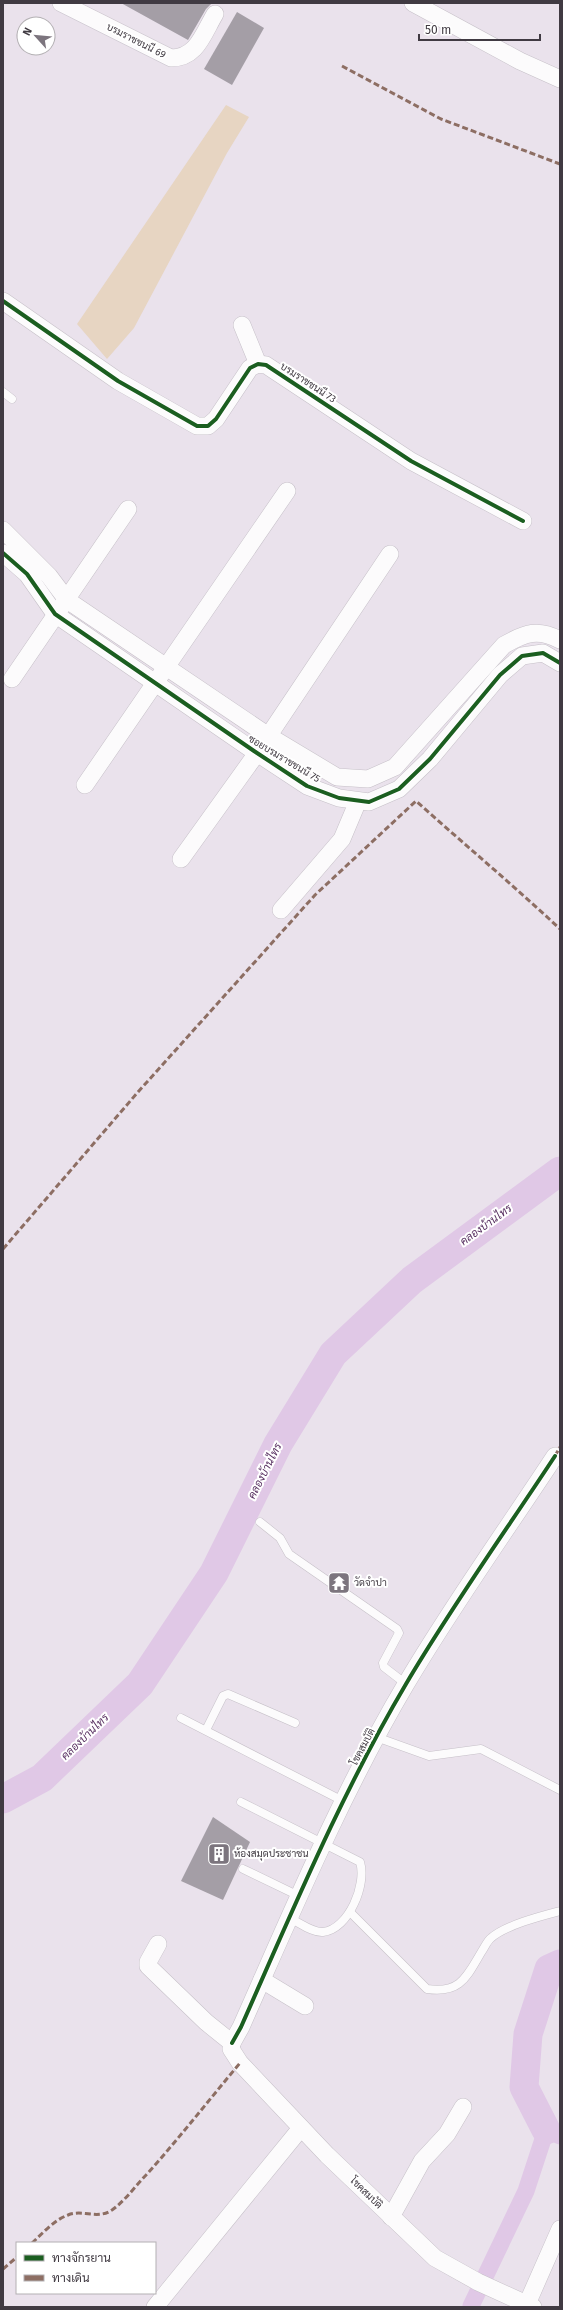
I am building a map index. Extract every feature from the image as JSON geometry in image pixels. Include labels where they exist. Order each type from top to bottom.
[{"type":"street","name":"บรมราชชนนี 69","points":[[61,3],[171,58],[182,58],[192,53],[215,14]]},
{"type":"street","points":[[423,5],[520,61],[560,80]]},
{"type":"street","points":[[3,301],[118,381],[197,426],[208,426],[216,419],[250,368],[258,364],[242,325]]},
{"type":"street","name":"บรมราชชนนี 73","points":[[258,364],[266,365],[410,461],[523,521]]},
{"type":"street","points":[[85,785],[164,667],[287,491]]},
{"type":"street","points":[[12,679],[128,509]]},
{"type":"street","name":"ซอยบรมราชชนนี 75","points":[[3,530],[49,576],[66,600],[267,735],[337,777],[368,779],[395,767],[504,644],[524,633],[550,635],[560,640]]},
{"type":"street","name":"ซอยบรมราชชนนี 75","points":[[3,552],[27,574],[55,614],[256,753],[307,786],[339,798],[369,802],[399,789],[430,759],[500,674],[522,656],[543,653],[560,663]]},
{"type":"street","points":[[181,858],[256,753],[390,554]]},
{"type":"street","points":[[281,910],[342,839],[358,800]]},
{"type":"street","name":"โชคสมบัติ","points":[[530,2306],[478,2282],[435,2258],[391,2217],[301,2128],[240,2063],[231,2049],[232,2043],[299,1896],[343,1802],[376,1737],[406,1684],[555,1456]]},
{"type":"street","points":[[158,1944],[148,1962],[148,1966],[206,2022],[232,2043]]},
{"type":"street","points":[[262,1980],[305,2006]]},
{"type":"street","points":[[391,2217],[422,2161],[447,2134],[464,2107]]},
{"type":"street","points":[[155,2307],[301,2128]]},
{"type":"street","points":[[530,2306],[560,2229]]},
{"type":"lane","points":[[3,392],[12,399]]},
{"type":"lane","points":[[260,1522],[280,1538],[289,1554],[397,1629],[399,1633],[384,1660],[383,1665],[406,1684]]},
{"type":"lane","points":[[206,1730],[224,1696],[228,1694],[295,1723]]},
{"type":"lane","points":[[181,1718],[343,1802]]},
{"type":"lane","points":[[376,1737],[429,1756],[481,1749],[560,1790]]},
{"type":"lane","points":[[241,1802],[360,1862],[363,1870],[361,1884],[350,1912],[341,1922],[324,1932],[316,1931],[289,1918]]},
{"type":"lane","points":[[243,1869],[299,1896]]},
{"type":"lane","points":[[350,1912],[427,1988],[448,1990],[465,1979],[490,1939],[501,1931],[560,1911]]},
{"type":"shaded area","points":[[226,105],[249,117],[227,153],[134,328],[107,359],[77,324]]},
{"type":"building","points":[[121,3],[212,3],[206,9],[188,40]]},
{"type":"building","points":[[237,12],[264,28],[232,85],[204,69]]},
{"type":"building","name":"ห้องสมุดประชาชน","points":[[213,1817],[250,1842],[223,1900],[181,1881]]},
{"type":"waterway","name":"คลองบ้านไทร","points":[[3,1799],[42,1778],[140,1684],[214,1573],[278,1444],[333,1354],[412,1280],[560,1171]]},
{"type":"waterway","points":[[546,2130],[524,2087],[528,2034],[549,1969],[560,1964]]},
{"type":"waterway","points":[[471,2306],[526,2191],[546,2130],[560,2136]]},
{"type":"marked path","points":[[342,66],[441,119],[560,164]]},
{"type":"marked path","points":[[3,1249],[138,1092],[315,895],[416,801],[560,929]]},
{"type":"marked path","points":[[555,1456],[560,1447]]},
{"type":"marked path","points":[[33,2242],[53,2223],[63,2217],[74,2213],[106,2213],[117,2206],[160,2159],[240,2063]]},
{"type":"marked path","points":[[3,2269],[16,2258]]},
{"type":"cycle path","points":[[3,301],[118,381],[197,426],[208,426],[216,419],[250,368],[258,364],[266,365],[411,461],[523,521]]},
{"type":"cycle path","points":[[3,553],[27,574],[55,614],[307,786],[339,798],[369,802],[399,789],[430,759],[500,675],[522,656],[543,653],[560,663]]},
{"type":"cycle path","points":[[232,2043],[241,2027],[339,1810],[383,1725],[406,1684],[442,1626],[555,1456]]},
{"type":"place","name":"วัดจำปา","points":[[339,1583]]},
{"type":"place","name":"ห้องสมุดประชาชน","points":[[219,1854]]}]
